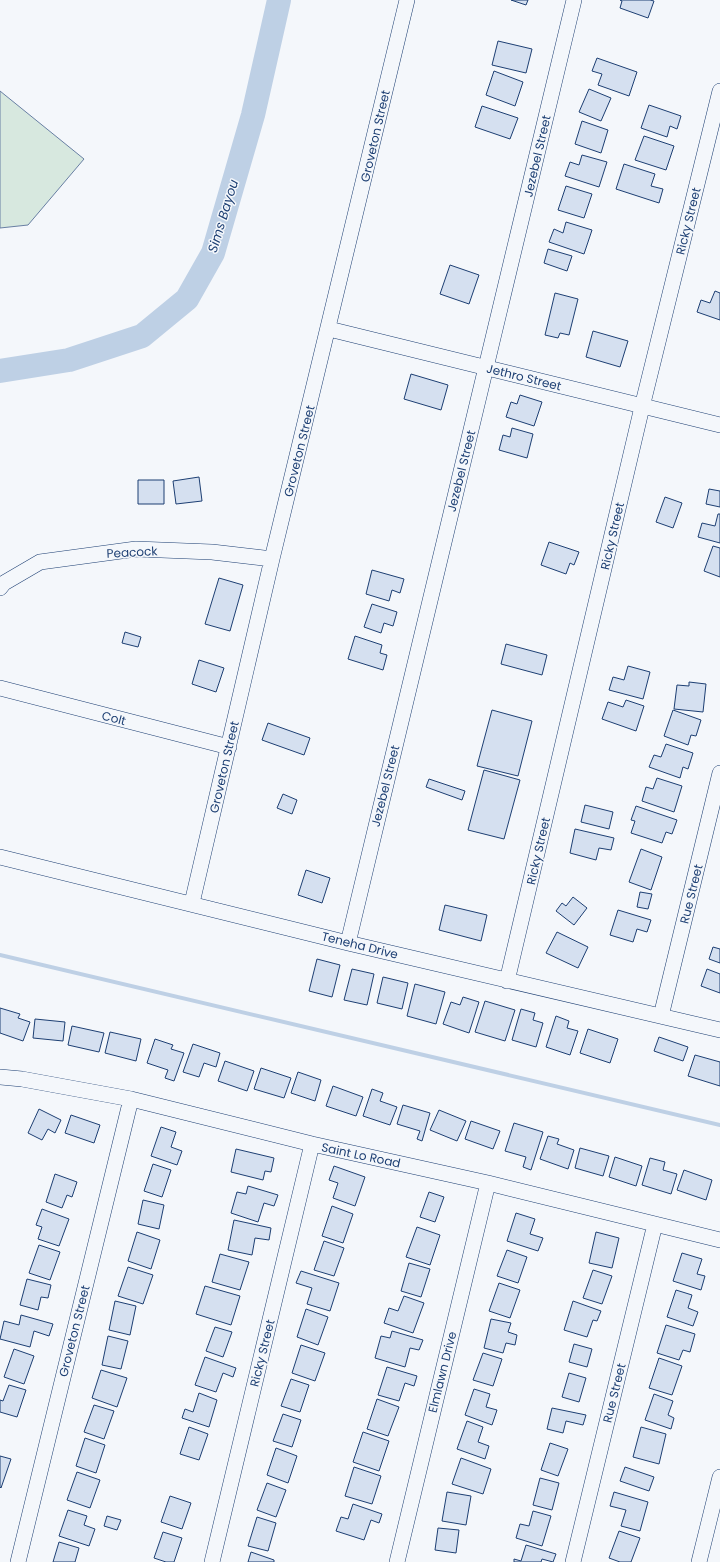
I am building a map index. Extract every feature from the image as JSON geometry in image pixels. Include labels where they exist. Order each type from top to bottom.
[{"type":"street","name":"Groveton Street","points":[[192,903],[272,559],[329,329],[407,0]]},
{"type":"street","name":"Jezebel Street","points":[[348,943],[574,0]]},
{"type":"street","name":"Ricky Street","points":[[507,981],[642,407],[720,91]]},
{"type":"street","name":"Jethro Street","points":[[329,329],[720,425]]},
{"type":"street","name":"Peacock","points":[[0,588],[4,583],[40,562],[136,549],[212,552],[272,559]]},
{"type":"street","name":"Colt","points":[[0,688],[229,747]]},
{"type":"street","name":"Rue Street","points":[[661,1016],[720,773]]},
{"type":"street","name":"Teneha Drive","points":[[0,857],[192,903],[348,943],[720,1030]]},
{"type":"street","name":"Saint Lo Road","points":[[0,1077],[22,1079],[131,1099],[312,1144],[488,1183],[720,1240]]},
{"type":"street","name":"Groveton Street","points":[[18,1562],[131,1099]]},
{"type":"street","name":"Ricky Street","points":[[212,1562],[312,1144]]},
{"type":"street","name":"Elmlawn Drive","points":[[397,1562],[488,1183]]},
{"type":"street","name":"Rue Street","points":[[572,1562],[655,1224]]},
{"type":"street","points":[[699,1562],[720,1477]]},
{"type":"shaded area","points":[[0,91],[84,159],[28,225],[0,228]]},
{"type":"building","points":[[511,0],[528,0],[526,5]]},
{"type":"building","points":[[620,0],[654,1],[648,18],[620,8],[622,1]]},
{"type":"building","points":[[498,41],[532,49],[526,73],[492,65]]},
{"type":"building","points":[[597,58],[637,72],[629,96],[598,85],[602,74],[592,71]]},
{"type":"building","points":[[494,71],[523,82],[515,106],[486,95]]},
{"type":"building","points":[[589,89],[611,98],[601,121],[579,112]]},
{"type":"building","points":[[649,105],[681,116],[677,129],[670,126],[667,137],[641,128]]},
{"type":"building","points":[[482,106],[518,118],[510,139],[475,127]]},
{"type":"building","points":[[582,121],[608,130],[601,153],[575,144]]},
{"type":"building","points":[[644,136],[674,146],[666,170],[635,160]]},
{"type":"building","points":[[582,155],[607,162],[599,187],[565,176],[570,162],[579,165]]},
{"type":"building","points":[[624,164],[655,174],[651,186],[663,189],[659,203],[616,189]]},
{"type":"building","points":[[566,186],[592,194],[584,218],[558,210]]},
{"type":"building","points":[[566,222],[592,230],[584,254],[549,242],[554,229],[563,233]]},
{"type":"building","points":[[548,249],[572,256],[567,271],[544,263]]},
{"type":"building","points":[[450,265],[479,275],[469,304],[440,294]]},
{"type":"building","points":[[715,291],[720,293],[720,320],[697,312],[701,300],[710,303]]},
{"type":"building","points":[[555,293],[578,299],[569,335],[560,333],[558,338],[545,335]]},
{"type":"building","points":[[593,331],[628,341],[620,367],[586,357]]},
{"type":"building","points":[[411,374],[448,385],[441,410],[404,399]]},
{"type":"building","points":[[520,395],[542,402],[534,426],[506,417],[511,402],[517,404]]},
{"type":"building","points":[[512,428],[533,434],[527,458],[499,450],[503,435],[510,437]]},
{"type":"building","points":[[199,477],[202,501],[176,504],[173,481]]},
{"type":"building","points":[[138,480],[164,480],[164,504],[138,504]]},
{"type":"building","points":[[709,489],[720,491],[720,507],[706,504]]},
{"type":"building","points":[[665,497],[682,503],[673,528],[656,522]]},
{"type":"building","points":[[718,514],[720,514],[720,543],[698,537],[702,523],[715,526]]},
{"type":"building","points":[[549,542],[579,552],[574,565],[570,563],[566,574],[541,565]]},
{"type":"building","points":[[713,546],[720,548],[720,577],[704,571]]},
{"type":"building","points":[[372,570],[404,579],[400,593],[392,590],[389,601],[366,594]]},
{"type":"building","points":[[219,578],[243,585],[230,631],[205,624]]},
{"type":"building","points":[[372,604],[397,612],[393,626],[384,623],[381,633],[364,627]]},
{"type":"building","points":[[125,632],[141,637],[138,647],[122,643]]},
{"type":"building","points":[[355,636],[382,645],[380,653],[387,655],[383,670],[348,659]]},
{"type":"building","points":[[506,644],[547,655],[542,675],[501,664]]},
{"type":"building","points":[[199,660],[224,668],[216,692],[192,684]]},
{"type":"building","points":[[628,666],[650,672],[643,699],[609,690],[613,677],[624,680]]},
{"type":"building","points":[[689,682],[706,684],[703,712],[674,709],[677,685],[689,686]]},
{"type":"building","points":[[626,700],[644,706],[636,731],[602,719],[608,702],[623,707]]},
{"type":"building","points":[[492,710],[532,721],[518,776],[477,766]]},
{"type":"building","points":[[673,710],[701,720],[696,736],[691,735],[688,745],[664,736]]},
{"type":"building","points":[[268,723],[310,738],[304,755],[262,740]]},
{"type":"building","points":[[666,744],[693,753],[688,769],[683,767],[680,778],[649,767],[654,755],[661,757]]},
{"type":"building","points":[[484,770],[520,780],[504,839],[468,830]]},
{"type":"building","points":[[657,778],[682,786],[674,812],[642,801],[646,787],[653,789]]},
{"type":"building","points":[[429,779],[465,791],[462,800],[426,787]]},
{"type":"building","points":[[283,794],[297,800],[292,814],[277,808]]},
{"type":"building","points":[[585,805],[613,812],[609,829],[581,822]]},
{"type":"building","points":[[636,806],[677,820],[672,834],[666,832],[662,843],[631,833],[635,821],[631,820]]},
{"type":"building","points":[[575,829],[614,838],[611,850],[599,848],[596,860],[570,853]]},
{"type":"building","points":[[641,849],[662,857],[651,890],[629,882]]},
{"type":"building","points":[[306,870],[330,878],[322,903],[298,895]]},
{"type":"building","points":[[640,892],[652,894],[648,909],[637,907]]},
{"type":"building","points":[[573,897],[587,908],[574,925],[556,911],[562,903],[566,906]]},
{"type":"building","points":[[445,905],[487,915],[481,941],[439,930]]},
{"type":"building","points":[[618,910],[651,920],[647,932],[637,929],[633,942],[610,935]]},
{"type":"building","points":[[557,932],[588,947],[578,968],[546,953]]},
{"type":"building","points":[[713,947],[720,949],[720,963],[709,959]]},
{"type":"building","points":[[317,959],[340,965],[332,997],[309,991]]},
{"type":"building","points":[[352,969],[374,974],[367,1005],[344,1000]]},
{"type":"building","points":[[707,969],[720,974],[720,993],[701,986]]},
{"type":"building","points":[[383,977],[408,983],[402,1009],[377,1003]]},
{"type":"building","points":[[415,984],[445,992],[436,1024],[407,1016]]},
{"type":"building","points":[[463,997],[479,1002],[469,1033],[443,1024],[451,1002],[460,1005]]},
{"type":"building","points":[[485,1001],[515,1010],[505,1041],[475,1032]]},
{"type":"building","points":[[0,1008],[20,1014],[18,1018],[30,1022],[23,1041],[0,1033]]},
{"type":"building","points":[[521,1009],[535,1013],[533,1020],[543,1023],[536,1047],[512,1040]]},
{"type":"building","points":[[556,1016],[569,1021],[567,1028],[578,1031],[570,1055],[546,1047]]},
{"type":"building","points":[[35,1019],[65,1022],[63,1041],[33,1038]]},
{"type":"building","points":[[72,1026],[104,1033],[99,1052],[68,1045]]},
{"type":"building","points":[[588,1029],[618,1039],[610,1063],[580,1053]]},
{"type":"building","points":[[110,1032],[141,1039],[136,1061],[105,1053]]},
{"type":"building","points":[[659,1037],[688,1047],[683,1061],[654,1051]]},
{"type":"building","points":[[155,1039],[173,1045],[171,1049],[184,1053],[174,1081],[165,1078],[168,1070],[147,1063]]},
{"type":"building","points":[[193,1044],[220,1053],[216,1067],[204,1063],[199,1077],[183,1072]]},
{"type":"building","points":[[695,1055],[720,1062],[720,1086],[688,1076]]},
{"type":"building","points":[[225,1061],[254,1071],[247,1091],[218,1081]]},
{"type":"building","points":[[261,1068],[291,1078],[284,1098],[254,1089]]},
{"type":"building","points":[[298,1072],[321,1080],[315,1101],[291,1093]]},
{"type":"building","points":[[333,1086],[363,1097],[356,1116],[326,1106]]},
{"type":"building","points":[[372,1089],[383,1093],[380,1101],[397,1107],[390,1125],[363,1116]]},
{"type":"building","points":[[403,1105],[430,1113],[422,1141],[417,1139],[420,1131],[397,1124]]},
{"type":"building","points":[[39,1109],[61,1120],[55,1133],[48,1129],[42,1140],[28,1133]]},
{"type":"building","points":[[439,1110],[466,1121],[457,1141],[430,1130]]},
{"type":"building","points":[[71,1115],[100,1125],[94,1143],[65,1133]]},
{"type":"building","points":[[471,1121],[500,1131],[493,1149],[465,1139]]},
{"type":"building","points":[[514,1123],[543,1132],[531,1170],[523,1167],[526,1157],[505,1151]]},
{"type":"building","points":[[161,1127],[176,1132],[171,1147],[182,1151],[177,1165],[151,1156]]},
{"type":"building","points":[[548,1136],[559,1139],[557,1144],[574,1150],[568,1169],[540,1159]]},
{"type":"building","points":[[580,1148],[609,1156],[603,1176],[575,1168]]},
{"type":"building","points":[[236,1149],[274,1158],[271,1172],[265,1171],[263,1180],[231,1172]]},
{"type":"building","points":[[615,1157],[642,1166],[636,1186],[609,1177]]},
{"type":"building","points":[[650,1158],[665,1162],[663,1170],[677,1174],[671,1194],[642,1185]]},
{"type":"building","points":[[153,1164],[171,1170],[162,1197],[144,1191]]},
{"type":"building","points":[[334,1166],[365,1177],[355,1206],[333,1198],[338,1183],[329,1180]]},
{"type":"building","points":[[684,1170],[712,1180],[706,1200],[677,1190]]},
{"type":"building","points":[[55,1174],[77,1182],[72,1197],[67,1195],[62,1208],[46,1202]]},
{"type":"building","points":[[248,1186],[278,1195],[274,1206],[264,1203],[258,1222],[231,1213],[237,1192],[246,1194]]},
{"type":"building","points":[[429,1192],[444,1197],[435,1222],[420,1217]]},
{"type":"building","points":[[143,1200],[164,1205],[159,1229],[138,1224]]},
{"type":"building","points":[[332,1206],[353,1214],[343,1243],[322,1236]]},
{"type":"building","points":[[42,1209],[69,1219],[59,1246],[38,1239],[42,1227],[36,1225]]},
{"type":"building","points":[[516,1213],[535,1219],[530,1234],[543,1238],[538,1251],[507,1241]]},
{"type":"building","points":[[234,1220],[271,1228],[269,1240],[255,1238],[252,1255],[228,1250]]},
{"type":"building","points":[[417,1227],[440,1235],[430,1265],[406,1257]]},
{"type":"building","points":[[137,1232],[160,1240],[151,1269],[128,1261]]},
{"type":"building","points":[[596,1232],[619,1238],[612,1268],[589,1263]]},
{"type":"building","points":[[324,1241],[344,1248],[334,1276],[314,1270]]},
{"type":"building","points":[[39,1245],[60,1252],[50,1280],[29,1273]]},
{"type":"building","points":[[507,1250],[527,1257],[518,1283],[497,1276]]},
{"type":"building","points":[[682,1253],[702,1259],[697,1274],[705,1276],[701,1290],[673,1281]]},
{"type":"building","points":[[220,1254],[249,1262],[240,1290],[212,1282]]},
{"type":"building","points":[[409,1263],[430,1269],[421,1297],[401,1291]]},
{"type":"building","points":[[128,1267],[153,1275],[143,1304],[118,1296]]},
{"type":"building","points":[[593,1270],[612,1276],[602,1304],[583,1298]]},
{"type":"building","points":[[301,1271],[339,1283],[330,1311],[307,1304],[312,1288],[296,1283]]},
{"type":"building","points":[[27,1279],[51,1285],[48,1298],[41,1297],[38,1310],[20,1305]]},
{"type":"building","points":[[499,1283],[520,1290],[510,1318],[489,1311]]},
{"type":"building","points":[[205,1286],[240,1296],[231,1325],[196,1314]]},
{"type":"building","points":[[676,1290],[692,1295],[688,1308],[698,1312],[693,1326],[667,1317]]},
{"type":"building","points":[[404,1296],[424,1303],[413,1333],[384,1323],[389,1308],[398,1311]]},
{"type":"building","points":[[115,1301],[136,1306],[130,1335],[109,1330]]},
{"type":"building","points":[[573,1301],[601,1311],[597,1321],[593,1320],[587,1337],[564,1330]]},
{"type":"building","points":[[306,1309],[328,1317],[318,1345],[297,1337]]},
{"type":"building","points":[[21,1315],[53,1324],[49,1336],[34,1331],[30,1347],[0,1339],[4,1321],[19,1325]]},
{"type":"building","points":[[491,1319],[511,1323],[508,1332],[517,1335],[515,1345],[506,1343],[503,1353],[484,1348]]},
{"type":"building","points":[[666,1325],[695,1334],[690,1352],[683,1350],[679,1360],[657,1353]]},
{"type":"building","points":[[215,1327],[232,1332],[223,1357],[206,1351]]},
{"type":"building","points":[[392,1331],[423,1340],[419,1350],[410,1348],[405,1367],[375,1358],[381,1336],[390,1338]]},
{"type":"building","points":[[108,1336],[128,1341],[121,1369],[102,1365]]},
{"type":"building","points":[[574,1344],[592,1349],[587,1367],[569,1362]]},
{"type":"building","points":[[301,1345],[325,1353],[315,1381],[292,1373]]},
{"type":"building","points":[[14,1349],[34,1356],[24,1384],[4,1377]]},
{"type":"building","points":[[483,1353],[502,1359],[493,1386],[473,1380]]},
{"type":"building","points":[[205,1357],[236,1368],[233,1377],[223,1373],[216,1392],[195,1385]]},
{"type":"building","points":[[659,1358],[682,1366],[672,1395],[649,1388]]},
{"type":"building","points":[[387,1367],[417,1376],[414,1386],[405,1383],[399,1401],[378,1395]]},
{"type":"building","points":[[101,1370],[127,1378],[117,1407],[92,1398]]},
{"type":"building","points":[[569,1373],[586,1378],[579,1402],[562,1397]]},
{"type":"building","points":[[291,1379],[309,1385],[300,1412],[281,1406]]},
{"type":"building","points":[[9,1385],[26,1390],[17,1417],[0,1412],[0,1400],[3,1401]]},
{"type":"building","points":[[474,1389],[490,1394],[486,1407],[497,1410],[492,1425],[465,1415]]},
{"type":"building","points":[[199,1393],[217,1400],[209,1427],[182,1418],[185,1409],[193,1412]]},
{"type":"building","points":[[654,1394],[673,1401],[668,1415],[674,1418],[671,1429],[645,1420]]},
{"type":"building","points":[[377,1399],[399,1407],[388,1436],[367,1429]]},
{"type":"building","points":[[94,1405],[114,1411],[104,1439],[84,1432]]},
{"type":"building","points":[[552,1408],[586,1415],[583,1425],[566,1421],[563,1433],[547,1429]]},
{"type":"building","points":[[283,1414],[301,1420],[292,1447],[273,1441]]},
{"type":"building","points":[[467,1421],[483,1427],[478,1442],[489,1446],[485,1459],[457,1449]]},
{"type":"building","points":[[189,1427],[208,1434],[199,1460],[180,1454]]},
{"type":"building","points":[[641,1427],[666,1434],[659,1464],[633,1457]]},
{"type":"building","points":[[363,1432],[389,1441],[379,1471],[353,1462]]},
{"type":"building","points":[[85,1438],[105,1445],[96,1473],[76,1466]]},
{"type":"building","points":[[550,1443],[568,1449],[558,1476],[541,1470]]},
{"type":"building","points":[[276,1448],[297,1456],[288,1483],[267,1475]]},
{"type":"building","points":[[0,1456],[11,1459],[1,1488],[0,1487]]},
{"type":"building","points":[[461,1458],[491,1469],[483,1494],[452,1484]]},
{"type":"building","points":[[354,1467],[381,1476],[372,1504],[345,1496]]},
{"type":"building","points":[[625,1467],[654,1477],[649,1491],[620,1481]]},
{"type":"building","points":[[77,1472],[100,1480],[90,1508],[67,1500]]},
{"type":"building","points":[[540,1478],[559,1483],[552,1510],[533,1505]]},
{"type":"building","points":[[267,1483],[286,1490],[276,1517],[257,1510]]},
{"type":"building","points":[[447,1492],[471,1496],[466,1525],[442,1521]]},
{"type":"building","points":[[614,1492],[648,1502],[640,1531],[621,1526],[626,1510],[610,1506]]},
{"type":"building","points":[[170,1496],[191,1503],[182,1529],[161,1522]]},
{"type":"building","points":[[353,1504],[382,1514],[379,1523],[371,1520],[364,1540],[336,1531],[341,1517],[348,1519]]},
{"type":"building","points":[[68,1510],[87,1516],[84,1525],[95,1529],[89,1546],[59,1536]]},
{"type":"building","points":[[533,1511],[551,1516],[542,1546],[516,1538],[520,1524],[529,1526]]},
{"type":"building","points":[[107,1516],[121,1520],[117,1530],[104,1526]]},
{"type":"building","points":[[257,1517],[276,1523],[268,1551],[248,1546]]},
{"type":"building","points":[[438,1528],[459,1530],[456,1553],[435,1550]]},
{"type":"building","points":[[619,1531],[640,1538],[631,1562],[620,1562],[609,1558]]},
{"type":"building","points":[[163,1532],[182,1538],[174,1562],[166,1562],[154,1558]]},
{"type":"building","points":[[59,1542],[79,1548],[75,1562],[53,1562]]},
{"type":"building","points":[[526,1545],[556,1554],[553,1562],[542,1559],[541,1562],[514,1562],[514,1559],[521,1561]]},
{"type":"building","points":[[251,1552],[274,1560],[274,1562],[248,1562]]},
{"type":"waterway","name":"Sims Bayou","points":[[0,371],[69,360],[142,336],[187,299],[213,253],[253,115],[279,0]]},
{"type":"waterway","points":[[0,955],[720,1125]]}]
